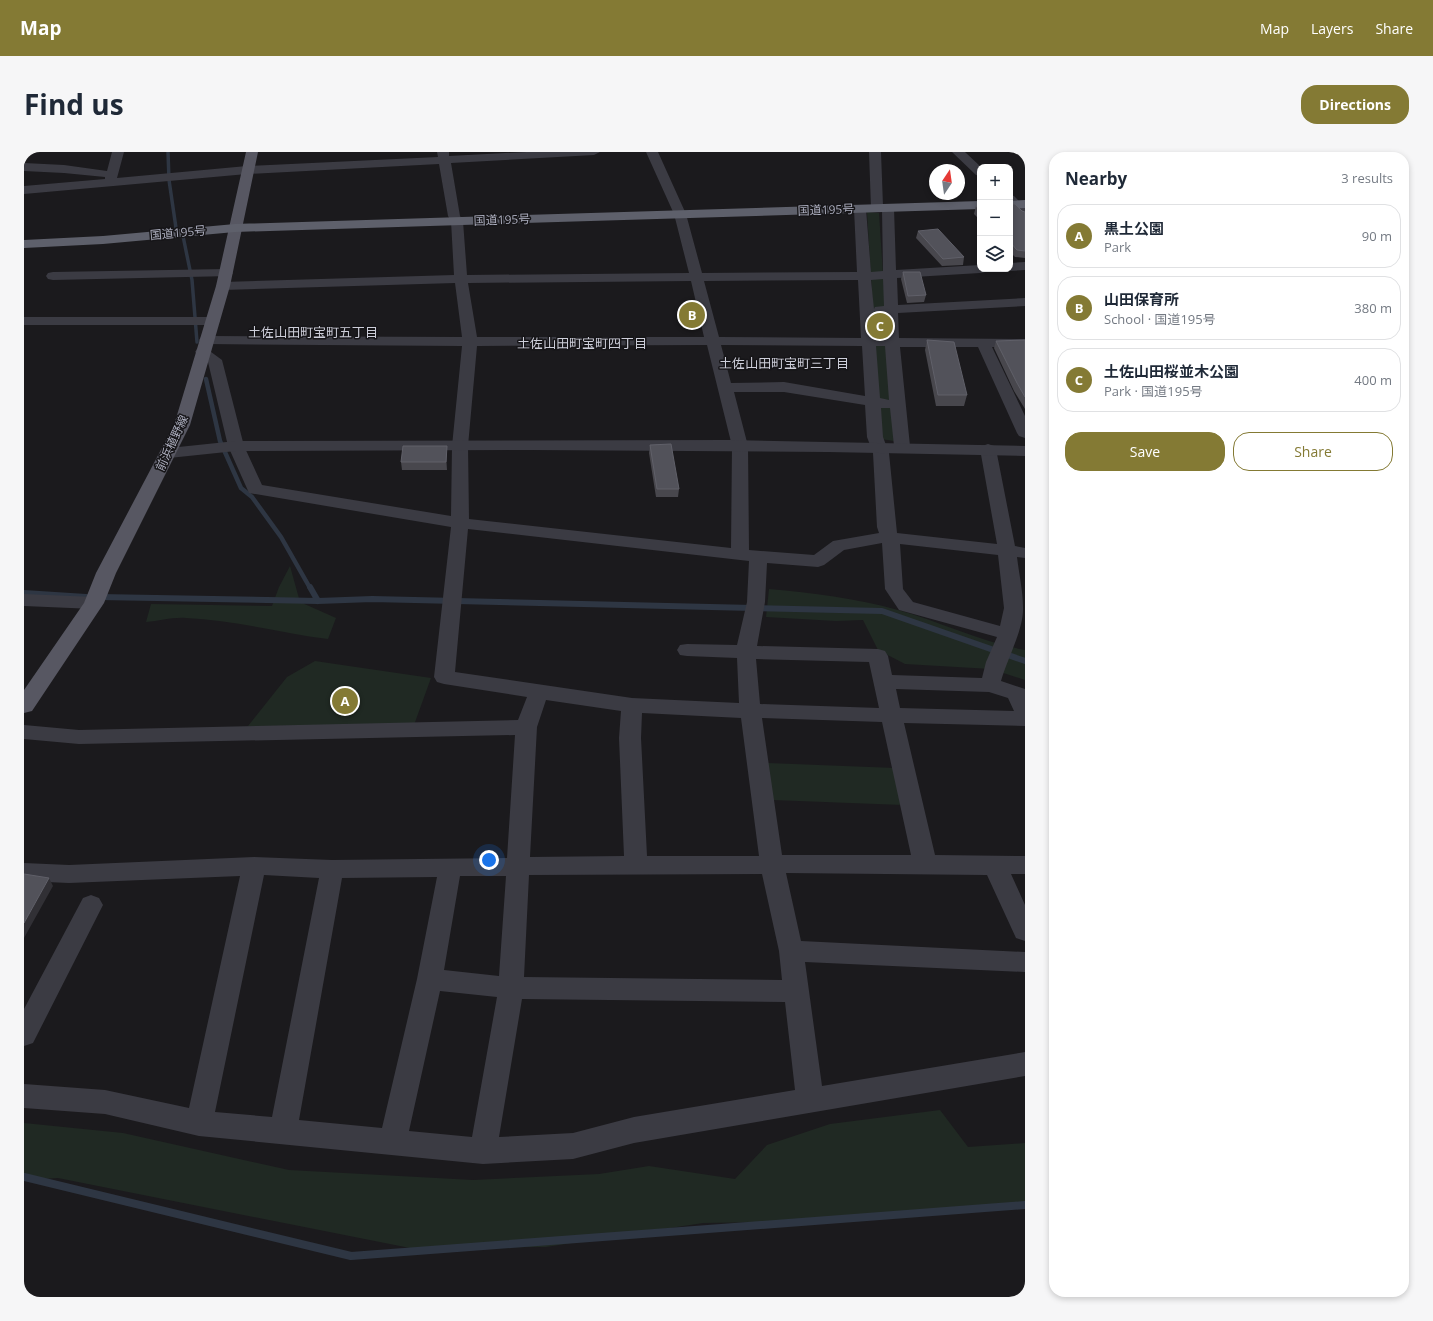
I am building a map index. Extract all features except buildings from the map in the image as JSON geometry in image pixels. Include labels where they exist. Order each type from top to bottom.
[{"type":"highway","name":"国道195号","points":[[24,244],[74,243],[235,228],[977,206]]},
{"type":"main road","name":"前浜植野線","points":[[24,706],[97,597],[106,573],[169,453],[182,425],[204,346],[201,321],[225,280],[252,152]]},
{"type":"street","points":[[111,179],[118,152]]},
{"type":"street","points":[[24,190],[111,179],[444,156],[594,152]]},
{"type":"street","points":[[652,152],[680,214],[713,341],[727,388],[740,446],[755,611],[746,651],[750,711],[772,865],[791,951],[810,1099]]},
{"type":"street","points":[[875,152],[890,274],[892,343],[902,446]]},
{"type":"street","points":[[958,152],[977,169]]},
{"type":"street","points":[[444,156],[454,216],[457,221],[461,279],[470,340],[460,446],[460,523],[444,677],[632,705],[750,711],[1025,718]]},
{"type":"street","points":[[24,167],[64,169],[111,179]]},
{"type":"street","points":[[860,209],[875,437],[877,446],[881,453],[886,527],[889,537],[894,590],[906,606],[1008,634]]},
{"type":"street","points":[[1013,267],[1025,266]]},
{"type":"street","points":[[53,276],[201,274],[225,280],[697,279],[864,276],[977,269]]},
{"type":"street","points":[[867,310],[1025,302]]},
{"type":"street","points":[[24,321],[201,321]]},
{"type":"street","points":[[204,346],[288,340],[347,342],[470,340],[1025,343]]},
{"type":"street","points":[[983,343],[1025,432]]},
{"type":"street","points":[[204,346],[215,360],[227,447],[255,489],[460,523],[749,556],[818,561],[839,545],[889,537],[1025,553]]},
{"type":"street","points":[[727,388],[784,387],[897,406]]},
{"type":"street","points":[[169,453],[227,447],[700,444],[740,446],[902,446],[1025,451]]},
{"type":"street","points":[[988,449],[1007,551],[1014,608],[1008,634],[996,662],[990,684]]},
{"type":"street","points":[[24,600],[97,597]]},
{"type":"street","points":[[687,650],[878,656],[893,715],[925,864]]},
{"type":"street","points":[[885,682],[990,684],[1017,693],[1025,714]]},
{"type":"street","points":[[483,1151],[511,988],[526,727],[539,692]]},
{"type":"street","points":[[632,705],[630,738],[636,865]]},
{"type":"street","points":[[24,732],[79,737],[526,727]]},
{"type":"street","points":[[24,872],[69,874],[254,866],[332,869],[517,868],[636,865],[1025,865]]},
{"type":"street","points":[[199,1123],[254,866]]},
{"type":"street","points":[[995,866],[1025,931]]},
{"type":"street","points":[[393,1142],[430,980],[450,868]]},
{"type":"street","points":[[283,1131],[332,869]]},
{"type":"street","points":[[24,1036],[91,905]]},
{"type":"street","points":[[791,951],[1025,962]]},
{"type":"street","points":[[430,980],[511,988],[795,991]]},
{"type":"street","points":[[24,1096],[104,1102],[199,1123],[483,1151],[572,1146],[634,1130],[810,1099],[1025,1064]]},
{"type":"shaded area","points":[[867,212],[879,213],[894,441],[881,439]]},
{"type":"shaded area","points":[[290,566],[300,602],[336,618],[328,639],[204,619],[176,618],[146,622],[151,604],[272,606],[279,587]]},
{"type":"shaded area","points":[[769,589],[834,596],[866,602],[914,615],[993,642],[1025,650],[1025,680],[991,669],[905,664],[878,650],[863,620],[836,621],[766,617]]},
{"type":"shaded area","points":[[315,661],[431,678],[414,725],[248,726],[287,677]]},
{"type":"shaded area","points":[[768,763],[895,768],[903,805],[772,800]]},
{"type":"shaded area","points":[[940,1110],[968,1147],[1025,1143],[1025,1203],[818,1221],[703,1223],[546,1247],[410,1248],[58,1178],[24,1180],[24,1123],[123,1133],[289,1170],[473,1180],[599,1174],[649,1166],[735,1179],[767,1145],[830,1124]]},
{"type":"waterway","points":[[168,152],[169,180],[176,228]]},
{"type":"waterway","points":[[183,236],[192,280],[197,342]]},
{"type":"waterway","points":[[206,379],[220,441],[241,488],[252,497],[281,537],[310,588]]},
{"type":"waterway","points":[[310,587],[318,601]]},
{"type":"waterway","points":[[24,593],[86,597]]},
{"type":"waterway","points":[[99,597],[318,601]]},
{"type":"waterway","points":[[318,601],[372,599],[882,611],[1025,661]]},
{"type":"waterway","points":[[24,1177],[351,1256],[1025,1205]]},
{"type":"place","name":"山田保育所","points":[[692,315]]},
{"type":"place","name":"土佐山田桜並木公園","points":[[880,326]]},
{"type":"place","name":"黒土公園","points":[[345,701]]},
{"type":"district","name":"土佐山田町宝町五丁目","points":[[313,332]]},
{"type":"district","name":"土佐山田町宝町四丁目","points":[[582,343]]},
{"type":"district","name":"土佐山田町宝町三丁目","points":[[784,363]]}]
